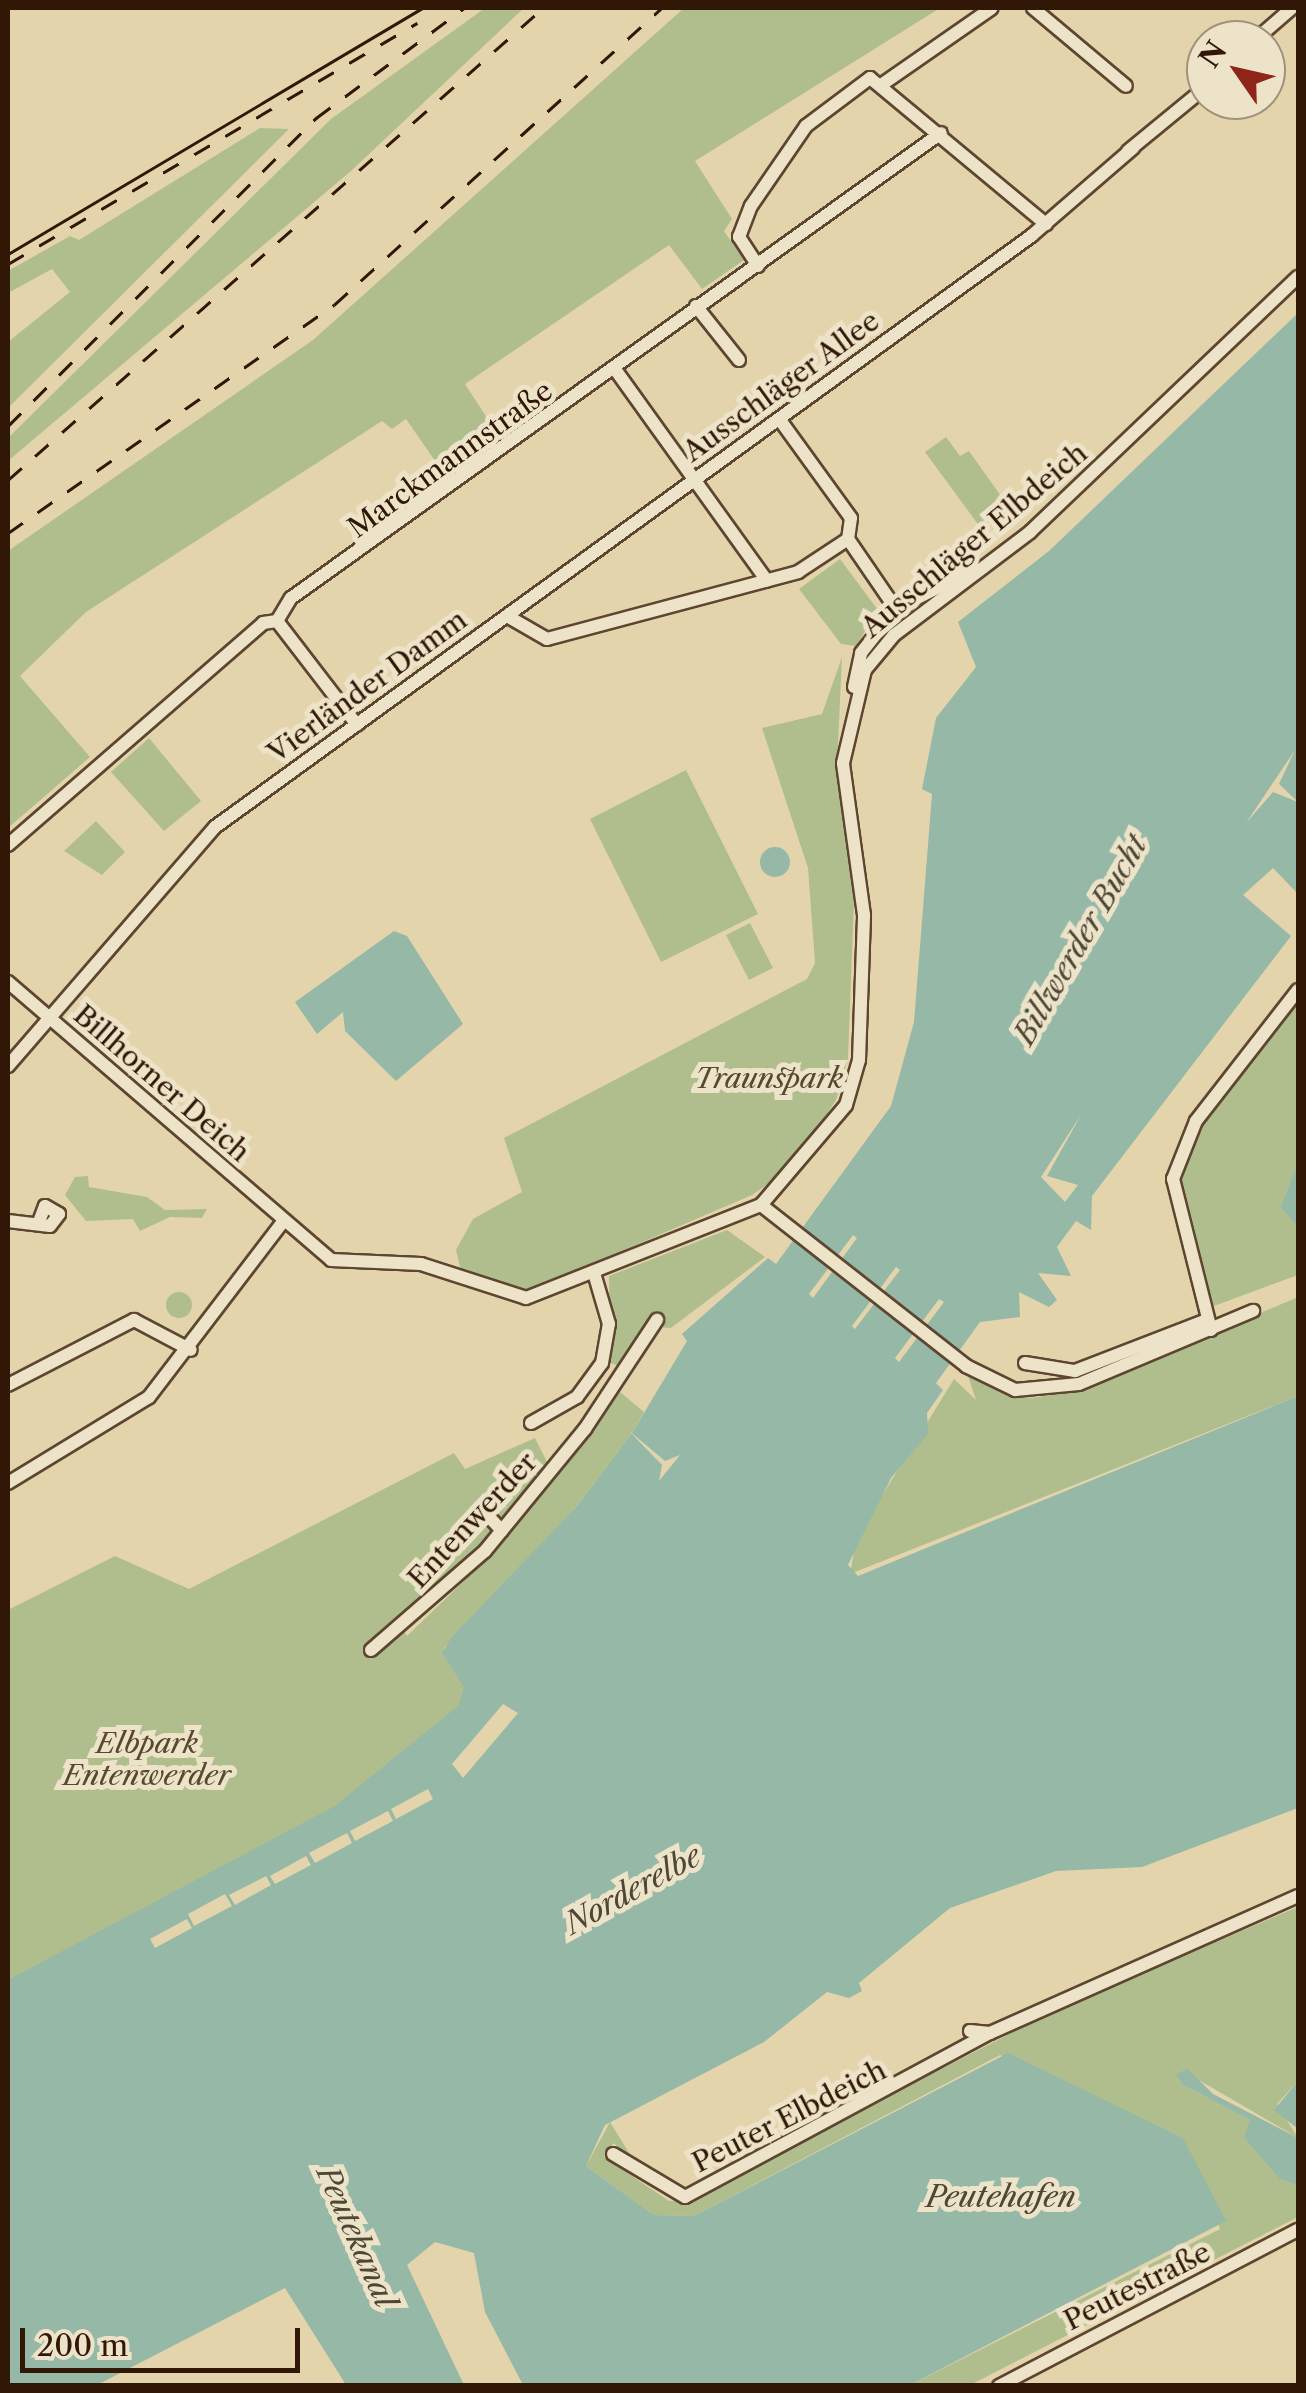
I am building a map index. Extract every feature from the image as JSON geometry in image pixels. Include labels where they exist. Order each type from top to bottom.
[{"type":"street","points":[[884,83],[992,8]]},
{"type":"street","points":[[1033,8],[1126,86]]},
{"type":"street","points":[[758,266],[739,237],[750,206],[806,126],[866,79],[884,83],[1046,224]]},
{"type":"street","name":"Ausschläger Allee","points":[[507,616],[1046,224],[1186,104]]},
{"type":"street","name":"Marckmannstraße","points":[[8,845],[263,622],[278,621],[291,598],[618,372],[624,357],[758,266],[941,133]]},
{"type":"street","name":"Ausschläger Elbdeich","points":[[283,1222],[332,1260],[423,1265],[510,1298],[594,1273],[762,1205],[846,1105],[859,1060],[864,915],[843,762],[855,693],[894,634],[994,560],[1298,278]]},
{"type":"street","points":[[696,306],[740,360]]},
{"type":"street","points":[[618,372],[767,581]]},
{"type":"street","points":[[780,420],[851,518],[848,538],[896,609]]},
{"type":"street","name":"Vierländer Damm","points":[[8,1066],[215,827],[507,616],[547,639],[767,581],[848,538]]},
{"type":"street","points":[[855,693],[861,653],[896,609],[994,560]]},
{"type":"street","points":[[278,621],[357,724]]},
{"type":"street","name":"Billhorner Deich","points":[[8,982],[283,1222]]},
{"type":"street","points":[[1209,1325],[1173,1204],[1177,1165],[1196,1121],[1298,990]]},
{"type":"street","points":[[762,1205],[795,1238],[999,1386],[1048,1392],[1209,1325]]},
{"type":"street","points":[[8,1221],[40,1219]]},
{"type":"street","points":[[8,1483],[109,1429],[191,1350],[283,1222]]},
{"type":"street","points":[[532,1423],[586,1390],[609,1332],[594,1273]]},
{"type":"street","points":[[1025,1362],[1075,1371],[1253,1311]]},
{"type":"street","points":[[8,1385],[134,1320],[191,1350]]},
{"type":"street","name":"Entenwerder","points":[[371,1650],[502,1531],[598,1410],[658,1320]]},
{"type":"street","points":[[586,1390],[598,1410]]},
{"type":"street","points":[[491,1519],[502,1531]]},
{"type":"street","name":"Peuter Elbdeich","points":[[613,2154],[686,2198],[990,2033],[1298,1896]]},
{"type":"street","name":"Peuter Elbdeich","points":[[970,2031],[990,2033]]},
{"type":"street","name":"Peutestraße","points":[[998,2386],[1298,2230]]},
{"type":"green space","points":[[485,8],[524,8],[351,171],[8,461],[8,438],[331,119]]},
{"type":"green space","points":[[684,8],[940,8],[695,161],[732,219],[724,231],[744,260],[702,289],[669,245],[465,384],[495,430],[440,468],[406,419],[392,429],[382,421],[86,612],[20,676],[90,757],[8,828],[8,551],[313,340]]},
{"type":"green space","points":[[260,128],[289,129],[8,408],[8,342],[70,292],[52,269],[8,293],[8,271],[70,236],[79,240]]},
{"type":"green space","points":[[946,437],[960,456],[969,451],[1008,506],[980,527],[925,452]]},
{"type":"green space","points":[[840,559],[878,610],[856,646],[841,644],[799,589]]},
{"type":"green space","name":"Traunspark","points":[[842,657],[837,767],[854,902],[848,1058],[836,1100],[790,1169],[752,1195],[526,1292],[461,1271],[456,1250],[473,1219],[522,1192],[504,1138],[807,979],[815,963],[808,868],[762,728],[822,714]]},
{"type":"green space","points":[[149,738],[201,801],[164,831],[111,772]]},
{"type":"green space","points":[[686,770],[758,914],[661,962],[590,819]]},
{"type":"green space","points":[[96,821],[125,852],[102,875],[64,851]]},
{"type":"green space","points":[[750,923],[773,968],[749,980],[726,935]]},
{"type":"green space","points":[[1298,997],[1298,1275],[1214,1306],[1180,1202],[1182,1164],[1196,1125]]},
{"type":"green space","points":[[88,1176],[89,1187],[147,1197],[165,1210],[207,1209],[202,1218],[170,1217],[140,1231],[133,1219],[86,1221],[65,1195],[75,1177]]},
{"type":"green space","points":[[727,1230],[765,1257],[671,1328],[657,1327],[623,1367],[610,1363],[609,1276]]},
{"type":"green space","points":[[179,1292],[188,1296],[192,1305],[188,1314],[179,1318],[170,1314],[166,1305],[170,1296]]},
{"type":"green space","points":[[1298,1297],[1298,1396],[850,1574],[857,1536],[954,1379],[976,1400],[968,1376],[1031,1398],[1078,1391]]},
{"type":"green space","name":"Elbpark Entenwerder","points":[[620,1392],[644,1412],[632,1433],[578,1505],[444,1648],[478,1692],[362,1795],[8,1991],[8,1610],[115,1556],[189,1589],[454,1453],[465,1469],[535,1438],[547,1462],[495,1533],[400,1627],[407,1636],[466,1579]]},
{"type":"green space","points":[[1298,1907],[1298,2081],[1277,2104],[1298,2138],[1192,2076],[1183,2085],[1250,2120],[1250,2133],[1298,2185],[1298,2217],[970,2385],[910,2385],[1220,2229],[1183,2138],[1000,2055],[694,2216],[654,2215],[586,2166],[610,2122],[639,2169],[614,2143],[604,2157],[669,2201],[686,2200],[1062,2007]]},
{"type":"water","points":[[1298,313],[1298,894],[1273,868],[1243,895],[1291,936],[1092,1196],[1091,1230],[1076,1221],[1057,1247],[1071,1276],[1038,1273],[1057,1300],[1049,1307],[1019,1292],[1020,1317],[980,1322],[936,1383],[943,1390],[927,1413],[928,1434],[891,1478],[848,1565],[858,1576],[1298,1396],[1298,1808],[1142,1867],[1056,1871],[950,1908],[859,1983],[862,1991],[849,1998],[827,1992],[764,2042],[605,2125],[586,2166],[654,2215],[694,2216],[1008,2053],[1183,2138],[1226,2221],[910,2385],[523,2385],[485,2312],[474,2253],[435,2242],[407,2265],[464,2385],[346,2385],[285,2288],[97,2385],[8,2386],[8,1980],[335,1806],[459,1705],[464,1687],[442,1653],[451,1638],[578,1505],[632,1433],[687,1341],[682,1334],[768,1258],[776,1264],[891,1106],[914,1022],[932,794],[922,789],[936,718],[976,667],[958,622],[1049,551]],"holes":[[[853,1235],[857,1238],[813,1298],[809,1294]],[[896,1267],[900,1270],[855,1329],[852,1326]],[[939,1299],[944,1302],[899,1362],[895,1358]]]},
{"type":"water","points":[[775,847],[789,856],[790,862],[781,876],[775,877],[761,868],[760,862],[769,848]]},
{"type":"water","points":[[394,931],[407,936],[463,1024],[396,1081],[345,1031],[343,1012],[317,1034],[295,1002]]},
{"type":"water","points":[[1298,1163],[1298,1227],[1281,1207]]},
{"type":"water","points":[[1188,2069],[1213,2094],[1298,2138],[1298,2185],[1280,2179],[1244,2137],[1250,2120],[1183,2085],[1176,2074]]},
{"type":"water","points":[[1298,2081],[1298,2129],[1274,2110]]},
{"type":"pier","points":[[1295,750],[1279,784],[1298,802],[1273,792],[1246,823]]},
{"type":"pier","points":[[1082,1113],[1047,1176],[1078,1185],[1065,1202],[1041,1177]]},
{"type":"pier","points":[[628,1430],[665,1461],[680,1455],[659,1481],[662,1465]]},
{"type":"pier","points":[[503,1704],[518,1713],[463,1778],[452,1764]]},
{"type":"pier","points":[[428,1789],[433,1799],[396,1819],[391,1809]]},
{"type":"pier","points":[[388,1811],[393,1821],[355,1841],[350,1831]]},
{"type":"pier","points":[[347,1833],[352,1843],[315,1863],[309,1853]]},
{"type":"pier","points":[[306,1856],[311,1865],[275,1884],[270,1876]]},
{"type":"pier","points":[[266,1876],[271,1885],[235,1905],[229,1895]]},
{"type":"pier","points":[[225,1894],[232,1906],[194,1926],[188,1914]]},
{"type":"pier","points":[[187,1919],[192,1928],[155,1948],[150,1939]]},
{"type":"tram line","points":[[8,254],[423,8]]},
{"type":"railway","points":[[8,426],[316,118],[464,8]]},
{"type":"railway","points":[[8,480],[543,8]]},
{"type":"railway","points":[[8,533],[334,305],[661,8]]},
{"type":"railway","points":[[8,264],[417,23]]},
{"type":"water label","name":"Billwerder Bucht","points":[[1081,940]]},
{"type":"water label","name":"Norderelbe","points":[[633,1890]]},
{"type":"water label","name":"Peutehafen","points":[[1001,2197]]},
{"type":"water label","name":"Peutekanal","points":[[356,2237]]}]
